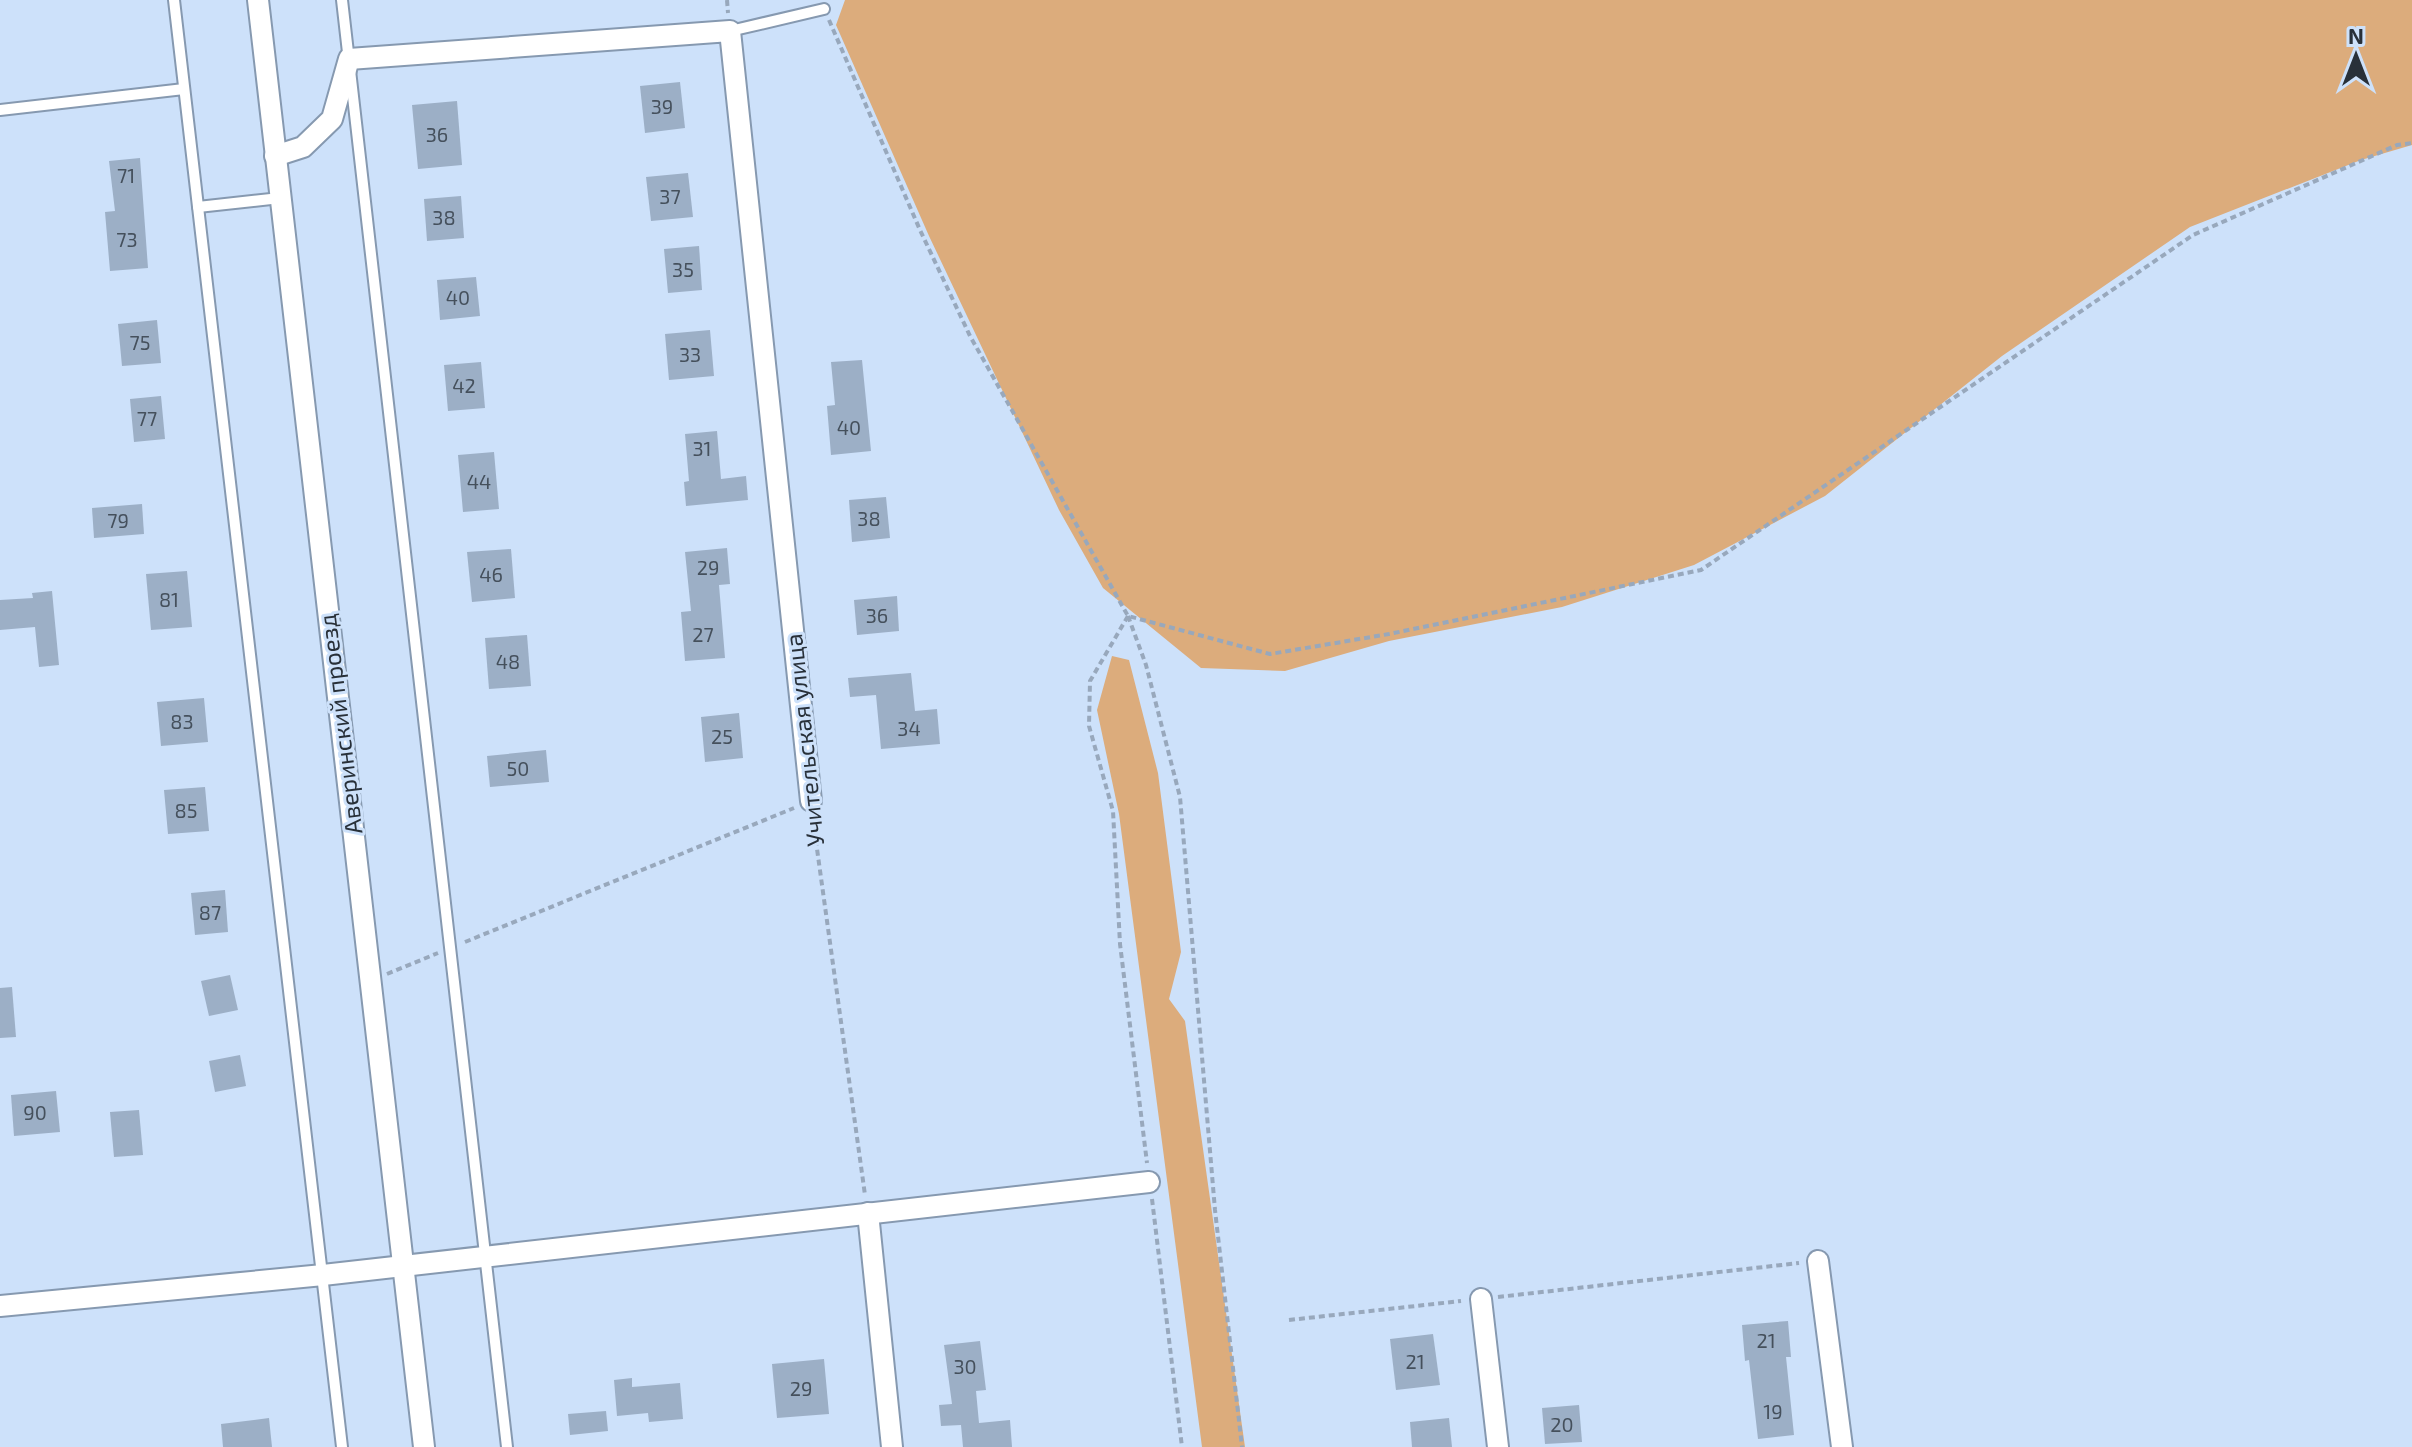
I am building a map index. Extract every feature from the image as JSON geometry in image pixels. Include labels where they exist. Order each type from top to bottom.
[{"type":"street","name":"Аверинский проезд","points":[[258,0],[424,1447]]},
{"type":"street","points":[[275,156],[303,147],[332,119],[349,59],[730,31]]},
{"type":"street","name":"Учительская улица","points":[[730,31],[811,801]]},
{"type":"street","points":[[0,1306],[323,1275],[1149,1182]]},
{"type":"street","points":[[868,1213],[892,1447]]},
{"type":"street","points":[[1818,1261],[1842,1447]]},
{"type":"street","points":[[1481,1299],[1498,1447]]},
{"type":"lane","points":[[174,0],[342,1447]]},
{"type":"lane","points":[[342,0],[507,1447]]},
{"type":"lane","points":[[730,31],[824,9]]},
{"type":"lane","points":[[0,110],[184,89]]},
{"type":"lane","points":[[198,207],[280,198]]},
{"type":"path","points":[[824,9],[920,230],[970,336],[1128,616],[1146,665],[1180,797],[1215,1210],[1242,1447]]},
{"type":"path","points":[[1128,616],[1270,654],[1389,634],[1701,570],[2193,235],[2397,145],[2412,143]]},
{"type":"path","points":[[1128,616],[1090,681],[1089,726],[1113,811],[1120,944],[1182,1447]]},
{"type":"path","points":[[371,980],[811,801]]},
{"type":"path","name":"Учительская улица","points":[[811,801],[868,1213]]},
{"type":"path","points":[[1289,1320],[1818,1261]]},
{"type":"shaded area","points":[[845,0],[2412,0],[2412,145],[2361,160],[2190,227],[2002,356],[1825,496],[1694,565],[1562,607],[1389,641],[1285,671],[1201,668],[1103,588],[1059,510],[929,236],[836,25]]},
{"type":"shaded area","points":[[1112,656],[1129,660],[1158,773],[1181,952],[1169,999],[1185,1021],[1245,1447],[1202,1447],[1119,814],[1097,710]]},
{"type":"building","points":[[680,82],[685,128],[645,133],[640,86]]},
{"type":"building","points":[[457,101],[462,165],[418,169],[412,105]]},
{"type":"building","points":[[140,158],[148,268],[110,271],[105,212],[115,211],[109,161]]},
{"type":"building","points":[[688,173],[693,217],[651,221],[646,177]]},
{"type":"building","points":[[461,196],[464,238],[427,241],[424,199]]},
{"type":"building","points":[[699,246],[702,290],[668,293],[664,249]]},
{"type":"building","points":[[476,277],[480,316],[440,320],[437,280]]},
{"type":"building","points":[[157,320],[161,363],[122,366],[118,324]]},
{"type":"building","points":[[710,330],[714,376],[669,380],[665,334]]},
{"type":"building","points":[[862,360],[871,451],[831,455],[827,406],[835,405],[831,362]]},
{"type":"building","points":[[481,362],[485,408],[448,411],[444,365]]},
{"type":"building","points":[[161,396],[165,439],[134,442],[130,399]]},
{"type":"building","points":[[717,431],[721,479],[746,476],[748,500],[686,506],[684,482],[689,481],[685,434]]},
{"type":"building","points":[[494,452],[499,509],[463,512],[458,455]]},
{"type":"building","points":[[886,497],[890,538],[852,542],[849,500]]},
{"type":"building","points":[[142,504],[144,534],[94,538],[92,508]]},
{"type":"building","points":[[727,548],[730,584],[719,585],[725,658],[685,661],[681,612],[691,611],[685,552]]},
{"type":"building","points":[[511,549],[515,598],[472,602],[467,552]]},
{"type":"building","points":[[187,571],[192,627],[151,630],[146,574]]},
{"type":"building","points":[[52,591],[59,665],[39,667],[35,627],[0,630],[0,600],[33,598],[32,593]]},
{"type":"building","points":[[897,596],[899,631],[857,635],[854,600]]},
{"type":"building","points":[[527,635],[531,686],[489,689],[485,638]]},
{"type":"building","points":[[911,673],[915,711],[937,709],[940,744],[881,749],[876,695],[850,697],[848,678]]},
{"type":"building","points":[[204,698],[208,742],[161,746],[157,702]]},
{"type":"building","points":[[739,713],[743,758],[705,762],[701,717]]},
{"type":"building","points":[[546,750],[549,782],[490,787],[487,756]]},
{"type":"building","points":[[205,787],[209,831],[168,834],[164,790]]},
{"type":"building","points":[[225,890],[228,932],[195,935],[191,893]]},
{"type":"building","points":[[230,975],[238,1010],[209,1016],[201,981]]},
{"type":"building","points":[[12,987],[16,1037],[0,1038],[0,988]]},
{"type":"building","points":[[240,1055],[246,1086],[215,1092],[209,1061]]},
{"type":"building","points":[[56,1091],[60,1132],[14,1136],[11,1095]]},
{"type":"building","points":[[139,1110],[143,1155],[114,1157],[110,1112]]},
{"type":"building","points":[[1788,1321],[1791,1357],[1786,1357],[1794,1435],[1758,1439],[1742,1325]]},
{"type":"building","points":[[1433,1334],[1440,1385],[1396,1390],[1390,1339]]},
{"type":"building","points":[[980,1341],[986,1390],[976,1391],[979,1423],[1010,1420],[1012,1447],[963,1447],[961,1425],[941,1426],[939,1405],[952,1404],[944,1345]]},
{"type":"building","points":[[824,1359],[829,1414],[777,1418],[772,1364]]},
{"type":"building","points":[[632,1378],[632,1387],[680,1383],[683,1419],[649,1422],[648,1413],[617,1416],[614,1380]]},
{"type":"building","points":[[1579,1405],[1582,1442],[1545,1444],[1542,1408]]},
{"type":"building","points":[[606,1411],[608,1431],[570,1435],[568,1414]]},
{"type":"building","points":[[269,1418],[272,1447],[223,1447],[221,1424]]},
{"type":"building","points":[[1449,1418],[1452,1447],[1412,1447],[1410,1422]]}]
